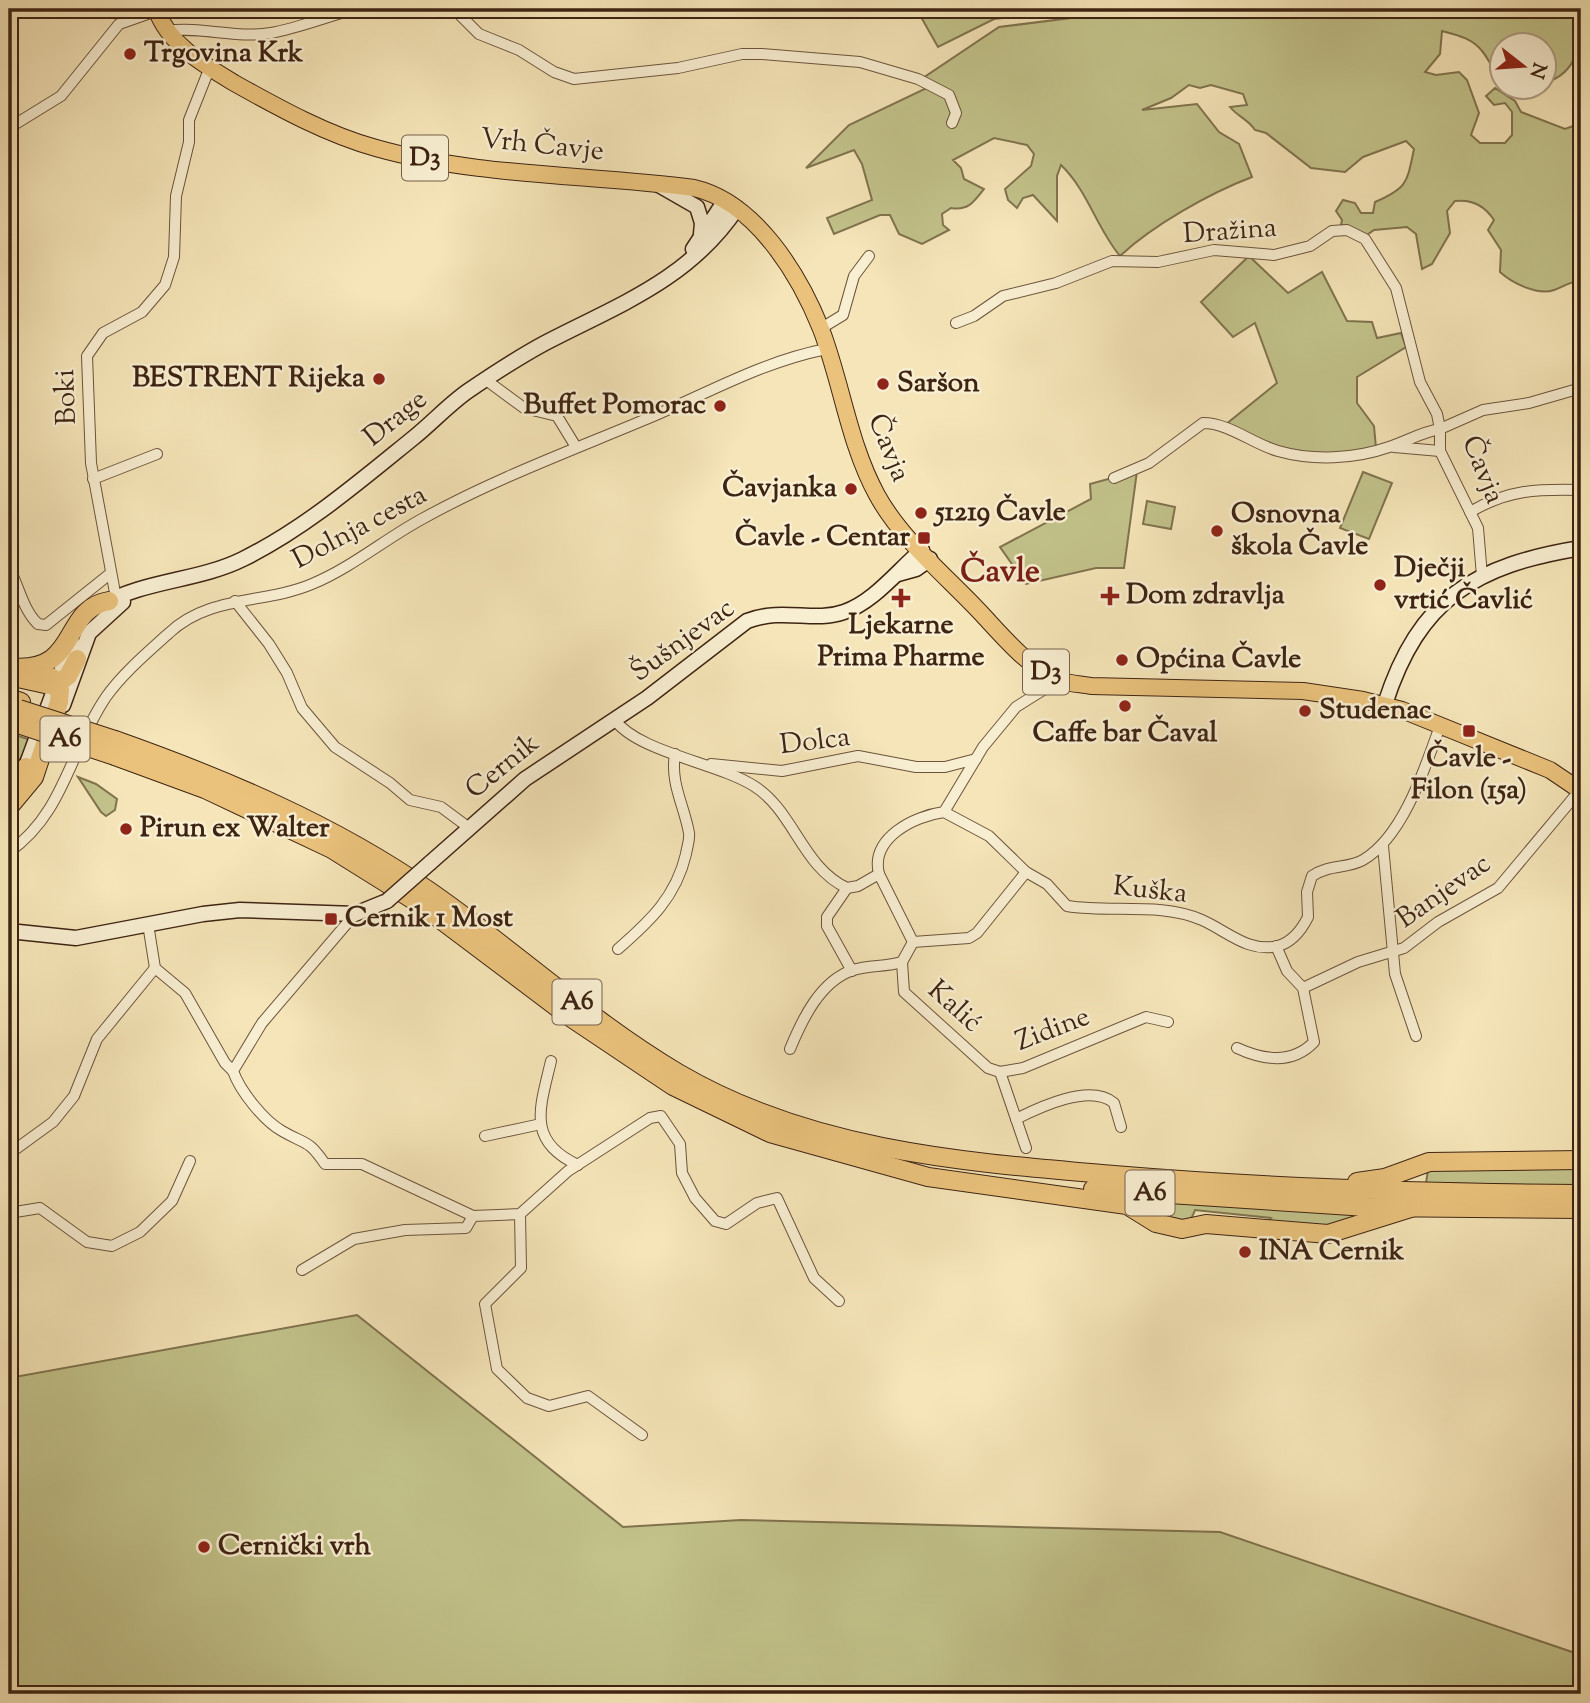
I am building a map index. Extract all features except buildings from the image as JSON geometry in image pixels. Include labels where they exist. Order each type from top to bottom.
[{"type":"highway","points":[[30,675],[56,657],[84,615],[97,604],[113,600]]},
{"type":"highway","points":[[57,684],[68,676],[78,659]]},
{"type":"highway","points":[[9,667],[30,675],[43,693],[52,714]]},
{"type":"highway","points":[[9,676],[49,673],[57,684],[59,702],[36,773],[22,796],[9,807]]},
{"type":"highway","name":"A6","points":[[13,714],[209,775],[338,835],[427,890],[580,1004],[679,1073],[778,1121],[899,1152],[1074,1171],[1400,1193],[1581,1194]]},
{"type":"highway","name":"A6","points":[[115,745],[362,867],[420,904],[570,1017],[673,1086],[770,1133],[888,1164],[1073,1187],[1414,1207],[1581,1209]]},
{"type":"highway","points":[[9,787],[26,767]]},
{"type":"highway","points":[[1074,1171],[1125,1169],[1347,1182],[1385,1178],[1429,1162],[1581,1160]]},
{"type":"highway","points":[[888,1164],[953,1182],[1046,1192],[1127,1205],[1156,1223],[1182,1229],[1206,1224],[1328,1234],[1414,1207]]},
{"type":"main road","name":"D3","points":[[156,10],[167,31]]},
{"type":"main road","name":"Vrh Čavje","points":[[167,31],[177,43],[210,67],[265,100],[380,149],[471,165],[703,190],[734,206]]},
{"type":"main road","points":[[657,184],[697,206],[702,223],[701,236]]},
{"type":"main road","name":"Drage","points":[[681,265],[720,208],[734,206]]},
{"type":"main road","name":"Drage","points":[[52,714],[57,684],[78,631],[89,615],[113,600],[230,564],[281,537],[345,491],[486,380],[544,344],[640,297],[712,239],[734,206]]},
{"type":"main road","name":"Čavja","points":[[734,206],[771,241],[820,329],[848,422],[877,495],[892,518],[998,630],[1037,666],[1059,680],[1091,686],[1303,691],[1385,705],[1440,726]]},
{"type":"main road","points":[[1385,705],[1405,651],[1419,630],[1455,593],[1482,576],[1535,555],[1581,548]]},
{"type":"main road","name":"Šušnjevac","points":[[614,719],[647,698],[747,621],[766,614],[816,616],[845,612],[898,574],[916,569],[926,555]]},
{"type":"main road","name":"Drage","points":[[52,714],[94,627],[135,593]]},
{"type":"main road","points":[[9,795],[52,714]]},
{"type":"main road","points":[[9,814],[36,783],[52,714]]},
{"type":"main road","name":"Cernik","points":[[355,914],[387,901],[467,827],[554,757],[614,719]]},
{"type":"main road","name":"D3","points":[[1440,726],[1550,770],[1580,790]]},
{"type":"main road","points":[[9,931],[76,938],[203,914],[240,911],[355,914]]},
{"type":"street","points":[[167,31],[184,29],[228,35],[271,33],[356,9]]},
{"type":"street","points":[[454,9],[479,34],[519,50],[554,72],[574,79],[762,54],[860,62],[918,79],[949,95],[956,113],[952,123]]},
{"type":"street","points":[[9,128],[61,96],[119,24],[156,10]]},
{"type":"street","name":"Boki","points":[[113,600],[109,547],[93,479],[87,356],[103,333],[142,312],[165,285],[174,257],[176,196],[189,142],[190,120],[210,67]]},
{"type":"street","name":"Dražina","points":[[956,323],[1017,291],[1037,289],[1112,261],[1158,261],[1214,250],[1274,255],[1310,246],[1332,231],[1347,230],[1365,239],[1396,288],[1420,382],[1437,414],[1440,429]]},
{"type":"street","points":[[820,329],[843,315],[854,276],[869,256]]},
{"type":"street","name":"Dolnja cesta","points":[[9,852],[49,814],[107,696],[181,622],[203,611],[235,601],[314,584],[424,517],[576,447],[648,418],[720,383],[793,356],[827,349]]},
{"type":"street","points":[[486,380],[524,408],[557,416],[576,447]]},
{"type":"street","name":"Čavja","points":[[1482,576],[1478,528],[1440,451],[1440,429],[1483,410],[1529,403],[1581,388]]},
{"type":"street","points":[[1114,478],[1149,463],[1203,422],[1297,456],[1340,458],[1390,447],[1440,429]]},
{"type":"street","points":[[1390,447],[1440,451]]},
{"type":"street","points":[[93,479],[157,454]]},
{"type":"street","points":[[1470,512],[1497,496],[1539,489],[1581,490]]},
{"type":"street","points":[[9,568],[20,587],[29,616],[38,624],[46,625],[111,573]]},
{"type":"street","points":[[235,601],[269,644],[287,673],[302,708],[335,747],[410,800],[442,807],[467,827]]},
{"type":"street","points":[[913,942],[879,874],[878,856],[900,827],[944,812],[976,759],[1016,707],[1059,680]]},
{"type":"street","points":[[614,719],[627,732],[743,780],[764,793],[789,824],[814,863],[847,888]]},
{"type":"street","points":[[1237,1048],[1259,1058],[1278,1060],[1311,1046],[1315,1037],[1303,988],[1287,971],[1276,946],[1287,942],[1308,917],[1307,892],[1312,876],[1332,866],[1357,864],[1379,851],[1424,772],[1440,726]]},
{"type":"street","points":[[618,949],[658,912],[672,894],[683,865],[690,836],[672,773],[675,754]]},
{"type":"street","name":"Dolca","points":[[700,763],[782,771],[858,757],[916,767],[945,767],[976,759]]},
{"type":"street","name":"Banjevac","points":[[1303,988],[1358,962],[1404,948],[1438,922],[1498,888],[1580,790]]},
{"type":"street","name":"Kuška","points":[[944,812],[989,836],[1026,872],[1047,884],[1067,906],[1169,912],[1202,920],[1241,942],[1276,946]]},
{"type":"street","points":[[1383,845],[1395,974],[1416,1036]]},
{"type":"street","name":"Kalić","points":[[1000,1072],[988,1068],[914,1004],[904,992],[902,962],[913,942],[969,938],[1026,872]]},
{"type":"street","points":[[790,1049],[812,1004],[852,971],[827,926],[830,908],[847,888],[858,886],[879,874]]},
{"type":"street","points":[[233,1071],[262,1023],[355,914]]},
{"type":"street","points":[[148,924],[155,968],[185,993],[225,1063],[233,1071],[237,1083],[281,1131],[311,1143],[326,1164],[362,1164],[473,1216],[520,1213],[578,1165],[650,1118],[661,1116],[680,1144],[682,1173],[695,1198],[715,1221],[726,1224],[757,1203],[777,1198],[814,1278],[839,1301]]},
{"type":"street","name":"Kalić","points":[[852,971],[902,962]]},
{"type":"street","points":[[9,1154],[53,1122],[67,1105],[74,1096],[97,1039],[155,968]]},
{"type":"street","name":"Zidine","points":[[1026,1149],[1000,1072],[1023,1068],[1146,1017],[1168,1022]]},
{"type":"street","points":[[551,1061],[541,1102],[541,1124],[545,1141],[555,1154],[578,1165]]},
{"type":"street","points":[[1016,1119],[1060,1100],[1099,1097],[1114,1103],[1121,1127]]},
{"type":"street","points":[[485,1136],[541,1124]]},
{"type":"street","points":[[9,1213],[40,1208],[87,1242],[112,1246],[140,1232],[172,1201],[191,1161]]},
{"type":"street","points":[[520,1213],[521,1268],[485,1304],[497,1369],[527,1398],[549,1406],[588,1396],[642,1435]]},
{"type":"street","points":[[302,1270],[354,1239],[405,1230],[466,1228],[473,1216]]},
{"type":"green space","points":[[922,9],[1078,9],[994,19],[938,47],[921,17]]},
{"type":"green space","points":[[1143,9],[1501,9],[1506,17],[1518,16],[1532,9],[1581,9],[1576,54],[1572,63],[1558,77],[1558,32],[1488,32],[1488,59],[1474,43],[1442,31],[1440,54],[1425,72],[1436,75],[1459,72],[1467,80],[1479,113],[1471,135],[1480,143],[1505,143],[1512,135],[1512,112],[1505,103],[1494,105],[1491,102],[1516,102],[1521,112],[1565,129],[1576,125],[1581,100],[1581,282],[1540,291],[1518,284],[1505,276],[1500,272],[1501,250],[1488,230],[1494,220],[1478,204],[1467,201],[1455,201],[1447,211],[1450,233],[1432,264],[1422,269],[1416,234],[1407,227],[1374,230],[1364,237],[1356,230],[1341,225],[1342,220],[1336,211],[1343,200],[1355,203],[1361,213],[1373,213],[1375,202],[1400,188],[1407,177],[1414,149],[1406,141],[1363,157],[1345,172],[1311,168],[1266,133],[1255,130],[1230,107],[1247,105],[1243,94],[1211,85],[1200,88],[1189,85],[1171,98],[1142,110],[1197,104],[1219,132],[1239,144],[1252,177],[1183,211],[1133,244],[1120,256],[1078,186],[1061,165],[1057,176],[1057,221],[1033,195],[1023,198],[1017,208],[1008,200],[1005,189],[1031,166],[1034,154],[1027,145],[994,138],[953,160],[961,168],[964,179],[984,189],[970,204],[962,208],[951,208],[942,214],[943,225],[949,230],[922,244],[899,234],[890,215],[880,215],[834,234],[827,218],[872,200],[862,164],[854,150],[806,168],[849,125],[931,86],[923,78],[999,27]]},
{"type":"green space","points":[[1249,256],[1288,293],[1322,272],[1347,321],[1372,322],[1377,338],[1401,333],[1406,347],[1357,377],[1357,403],[1374,426],[1376,448],[1338,454],[1293,452],[1225,425],[1277,383],[1255,323],[1233,337],[1201,302]]},
{"type":"green space","points":[[1137,471],[1124,568],[1096,568],[1026,584],[1000,547],[1091,499],[1090,484]]},
{"type":"green space","points":[[1363,472],[1392,483],[1369,539],[1340,528]]},
{"type":"green space","points":[[1147,501],[1175,507],[1171,529],[1143,524]]},
{"type":"green space","points":[[9,733],[31,740],[9,779]]},
{"type":"green space","points":[[78,777],[96,784],[117,799],[115,810],[106,816],[101,812]]},
{"type":"green space","points":[[1581,1164],[1581,1186],[1426,1183],[1428,1170]]},
{"type":"green space","points":[[1146,1201],[1367,1212],[1330,1228],[1267,1223],[1271,1218],[1195,1210],[1188,1221],[1174,1225],[1145,1205]]},
{"type":"green space","points":[[357,1315],[623,1527],[741,1520],[1220,1532],[1581,1655],[1581,1694],[9,1694],[9,1378]]},
{"type":"place","name":"Trgovina Krk","points":[[130,54]]},
{"type":"place","name":"BESTRENT Rijeka","points":[[379,379]]},
{"type":"place","name":"Saršon","points":[[883,384]]},
{"type":"place","name":"Buffet Pomorac","points":[[720,406]]},
{"type":"place","name":"Čavjanka","points":[[851,489]]},
{"type":"place","name":"51219 Čavle","points":[[921,513]]},
{"type":"place","name":"Osnovna škola Čavle","points":[[1217,531]]},
{"type":"place","name":"Čavle - Centar","points":[[924,538]]},
{"type":"place","name":"Dječji vrtić Čavlić","points":[[1380,585]]},
{"type":"place","name":"Dom zdravlja","points":[[1110,596]]},
{"type":"place","name":"Ljekarne Prima Pharme","points":[[901,598]]},
{"type":"place","name":"Općina Čavle","points":[[1122,660]]},
{"type":"place","name":"Caffe bar Čaval","points":[[1125,706]]},
{"type":"place","name":"Studenac","points":[[1305,711]]},
{"type":"place","name":"Čavle - Filon (15a)","points":[[1469,731]]},
{"type":"place","name":"Pirun ex Walter","points":[[126,829]]},
{"type":"place","name":"Cernik 1 Most","points":[[331,919]]},
{"type":"place","name":"INA Cernik","points":[[1245,1252]]},
{"type":"place","name":"Cernički vrh","points":[[204,1547]]},
{"type":"district","name":"Čavle","points":[[1000,573]]}]
